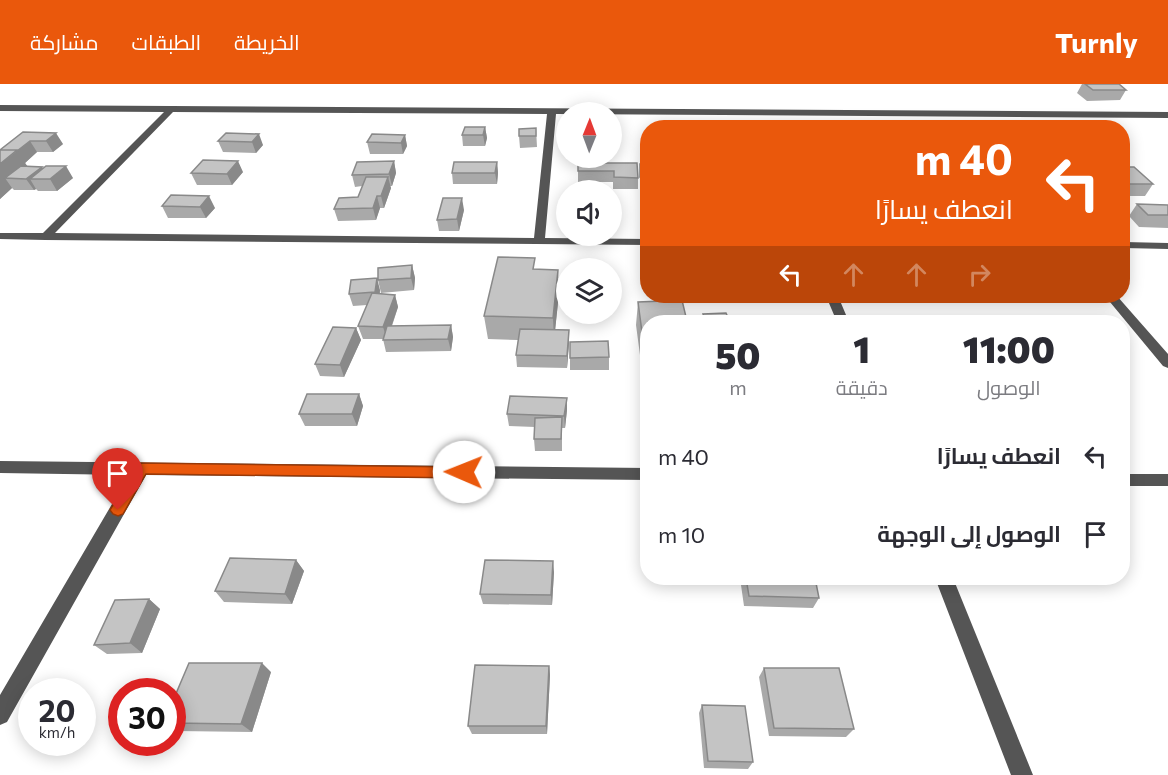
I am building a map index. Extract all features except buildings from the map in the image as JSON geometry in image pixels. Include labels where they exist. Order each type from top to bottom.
[{"type":"street","points":[[0,108],[552,111],[961,117],[1168,116]]},
{"type":"street","points":[[45,237],[171,109]]},
{"type":"street","points":[[539,241],[552,111]]},
{"type":"street","points":[[0,236],[640,242]]},
{"type":"street","points":[[1130,245],[1168,246]]},
{"type":"street","points":[[1117,303],[1127,315]]},
{"type":"street","points":[[1130,318],[1168,363]]},
{"type":"street","points":[[0,467],[640,474]]},
{"type":"street","points":[[0,715],[141,469]]},
{"type":"street","points":[[1130,480],[1168,480]]},
{"type":"street","points":[[947,585],[1022,775]]},
{"type":"route","points":[[118,510],[141,469],[464,472]]}]
